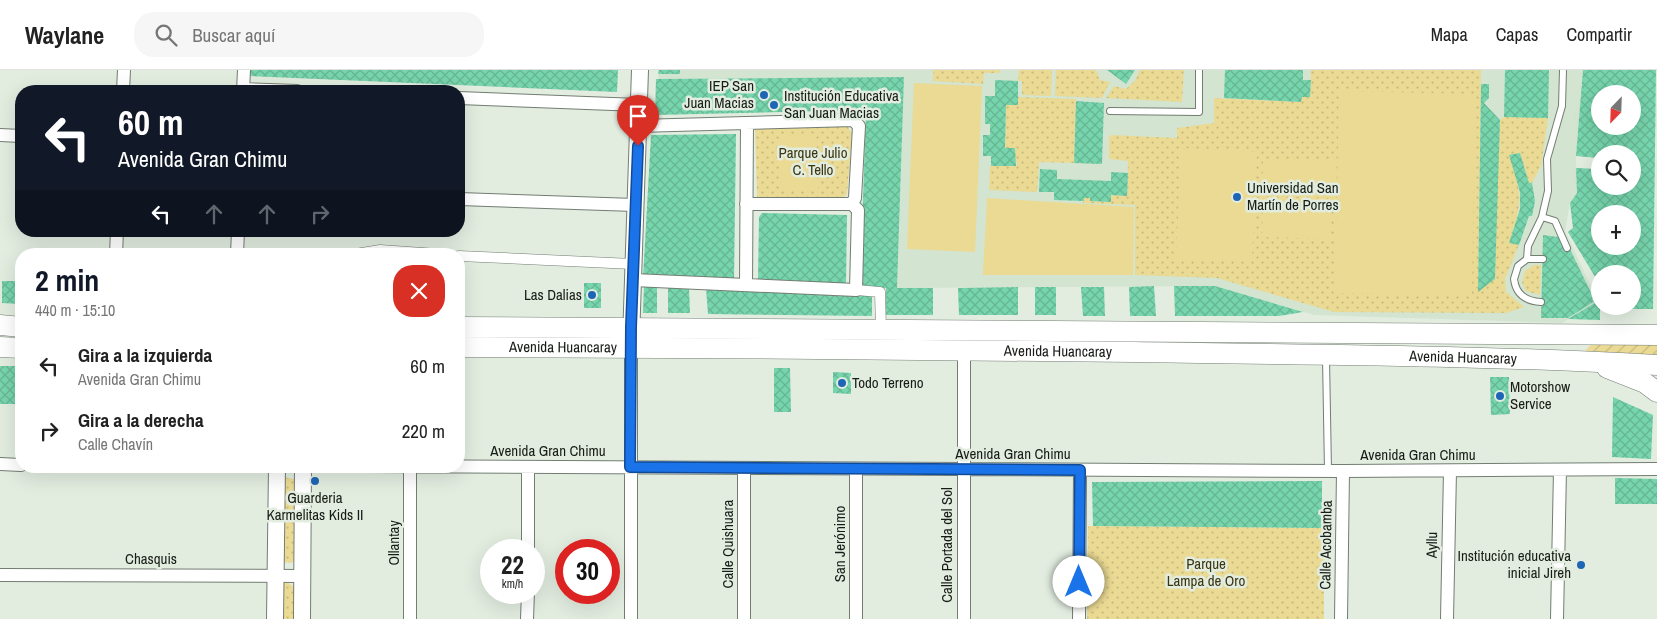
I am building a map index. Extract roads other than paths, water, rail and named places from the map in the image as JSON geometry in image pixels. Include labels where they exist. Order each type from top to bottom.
[{"type":"main road","points":[[0,325],[15,326]]},
{"type":"main road","name":"Avenida Huancaray","points":[[465,327],[1657,335]]},
{"type":"main road","points":[[0,347],[15,348]]},
{"type":"main road","name":"Avenida Huancaray","points":[[465,347],[964,350],[1326,355],[1657,365]]},
{"type":"main road","points":[[1591,362],[1645,383],[1657,392]]},
{"type":"street","points":[[123,85],[124,70]]},
{"type":"street","points":[[243,85],[244,70]]},
{"type":"street","points":[[631,619],[631,327],[640,70]]},
{"type":"street","points":[[465,98],[639,105]]},
{"type":"street","points":[[638,126],[853,120],[859,126],[855,198],[852,204]]},
{"type":"street","points":[[746,285],[747,123]]},
{"type":"street","points":[[0,135],[15,136]]},
{"type":"street","points":[[465,199],[636,205]]},
{"type":"street","points":[[746,204],[852,204],[858,210],[856,290]]},
{"type":"street","points":[[465,257],[633,272],[746,285],[880,292],[881,329]]},
{"type":"street","name":"Calle Portada del Sol","points":[[964,350],[964,619]]},
{"type":"street","points":[[0,464],[15,465]]},
{"type":"street","name":"Avenida Gran Chimu","points":[[465,466],[1343,472],[1657,468]]},
{"type":"street","points":[[528,467],[528,539]]},
{"type":"street","name":"Calle Quishuara","points":[[744,468],[744,619]]},
{"type":"street","name":"San Jerónimo","points":[[856,469],[856,619]]},
{"type":"street","points":[[1078,619],[1080,470]]},
{"type":"street","points":[[1557,619],[1560,470]]},
{"type":"street","name":"Ayllu","points":[[1447,619],[1450,471]]},
{"type":"street","name":"Calle Acobamba","points":[[1341,619],[1343,472]]},
{"type":"street","points":[[275,619],[276,473]]},
{"type":"street","points":[[302,619],[303,473]]},
{"type":"street","name":"Ollantay","points":[[410,473],[410,619]]},
{"type":"street","name":"Chasquis","points":[[0,575],[303,576]]},
{"type":"street","points":[[528,604],[528,619]]},
{"type":"lane","points":[[1110,111],[1199,112],[1199,70]]},
{"type":"lane","points":[[1527,259],[1528,246],[1542,217],[1548,191],[1547,159],[1549,146],[1562,106],[1563,70]]},
{"type":"lane","points":[[1542,217],[1555,221],[1567,248]]},
{"type":"lane","points":[[1541,302],[1524,298],[1514,284],[1518,266],[1527,259],[1543,259]]},
{"type":"lane","points":[[1326,355],[1328,471]]},
{"type":"place","name":"IEP San Juan Macias","points":[[764,95]]},
{"type":"place","name":"Institución Educativa San Juan Macias","points":[[774,105]]},
{"type":"place","name":"Universidad San Martín de Porres","points":[[1237,197]]},
{"type":"place","name":"Las Dalias","points":[[592,295]]},
{"type":"place","name":"Todo Terreno","points":[[842,383]]},
{"type":"place","name":"Motorshow Service","points":[[1500,396]]},
{"type":"place","name":"Guarderia Karmelitas Kids II","points":[[315,481]]},
{"type":"place","name":"Institución educativa inicial Jireh","points":[[1581,565]]},
{"type":"park label","name":"Parque Julio C. Tello","points":[[813,162]]},
{"type":"park label","name":"Parque Lampa de Oro","points":[[1206,572]]}]
